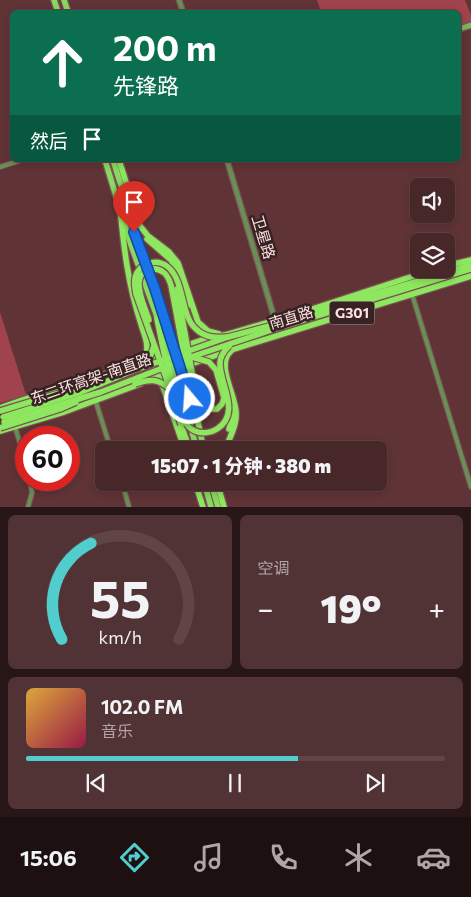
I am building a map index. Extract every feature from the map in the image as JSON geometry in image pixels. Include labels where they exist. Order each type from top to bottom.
[{"type":"highway","points":[[120,162],[138,222],[145,233],[169,252],[178,263],[198,322],[208,331],[230,341]]},
{"type":"highway","points":[[125,198],[140,232],[171,260],[176,268],[193,318],[201,333]]},
{"type":"highway","points":[[120,208],[132,296],[149,356],[169,394],[187,441]]},
{"type":"highway","points":[[171,260],[196,396],[204,409],[216,409],[222,404],[224,398],[216,370],[209,362],[191,357]]},
{"type":"highway","points":[[455,264],[471,260]]},
{"type":"highway","points":[[182,441],[136,294],[134,281],[140,268],[154,262],[160,262],[169,267],[175,276],[193,326],[201,333],[210,337],[230,341]]},
{"type":"highway","points":[[274,325],[471,265]]},
{"type":"highway","points":[[132,371],[145,363],[150,357],[154,342],[139,280],[146,271],[158,269],[168,277],[171,285],[189,399],[199,427]]},
{"type":"highway","points":[[274,325],[471,269]]},
{"type":"highway","name":"南直路","points":[[230,341],[397,299],[471,276]]},
{"type":"highway","points":[[248,332],[260,326],[410,278]]},
{"type":"highway","name":"南直路","points":[[230,341],[412,278]]},
{"type":"highway","points":[[251,338],[276,333],[387,300],[397,299]]},
{"type":"highway","points":[[157,319],[164,353],[183,418],[187,425],[196,432],[203,433],[216,430],[226,418],[228,395]]},
{"type":"highway","name":"东二环高架-南直路","points":[[0,423],[101,392],[191,357],[248,332],[274,325]]},
{"type":"highway","name":"东二环高架-南直路","points":[[0,418],[98,386],[132,371],[230,341],[251,338],[274,325]]},
{"type":"highway","points":[[0,409],[89,380],[149,356],[202,340],[230,341]]},
{"type":"highway","points":[[225,441],[232,418],[232,406],[220,364],[221,356],[230,341]]},
{"type":"highway","points":[[226,441],[237,415],[224,361],[228,353],[230,341]]},
{"type":"highway","name":"G301","points":[[137,385],[230,341]]},
{"type":"highway","points":[[18,426],[98,400],[148,380],[164,384],[169,394]]},
{"type":"highway","points":[[0,409],[56,394],[98,386]]},
{"type":"highway","points":[[0,429],[60,410],[101,392]]},
{"type":"highway","points":[[0,429],[15,427]]},
{"type":"highway","points":[[198,491],[203,507]]},
{"type":"highway","points":[[218,491],[221,507]]},
{"type":"main road","points":[[106,162],[130,245],[189,399]]},
{"type":"main road","points":[[114,162],[134,232],[162,309],[189,399],[196,441]]},
{"type":"main road","points":[[199,427],[202,441]]},
{"type":"main road","points":[[206,491],[211,507]]},
{"type":"main road","points":[[215,491],[221,507]]},
{"type":"street","points":[[0,167],[16,162]]},
{"type":"street","name":"卫星路","points":[[228,162],[274,325]]},
{"type":"street","points":[[412,294],[471,487]]},
{"type":"street","points":[[89,380],[98,400],[109,441]]},
{"type":"street","points":[[28,507],[32,491]]},
{"type":"street","points":[[125,491],[129,507]]},
{"type":"shaded area","points":[[317,0],[465,0],[471,15],[471,23],[461,26],[461,10],[320,10]]},
{"type":"shaded area","points":[[0,312],[26,395],[0,403]]},
{"type":"route","points":[[134,232],[155,289],[190,399]]}]
